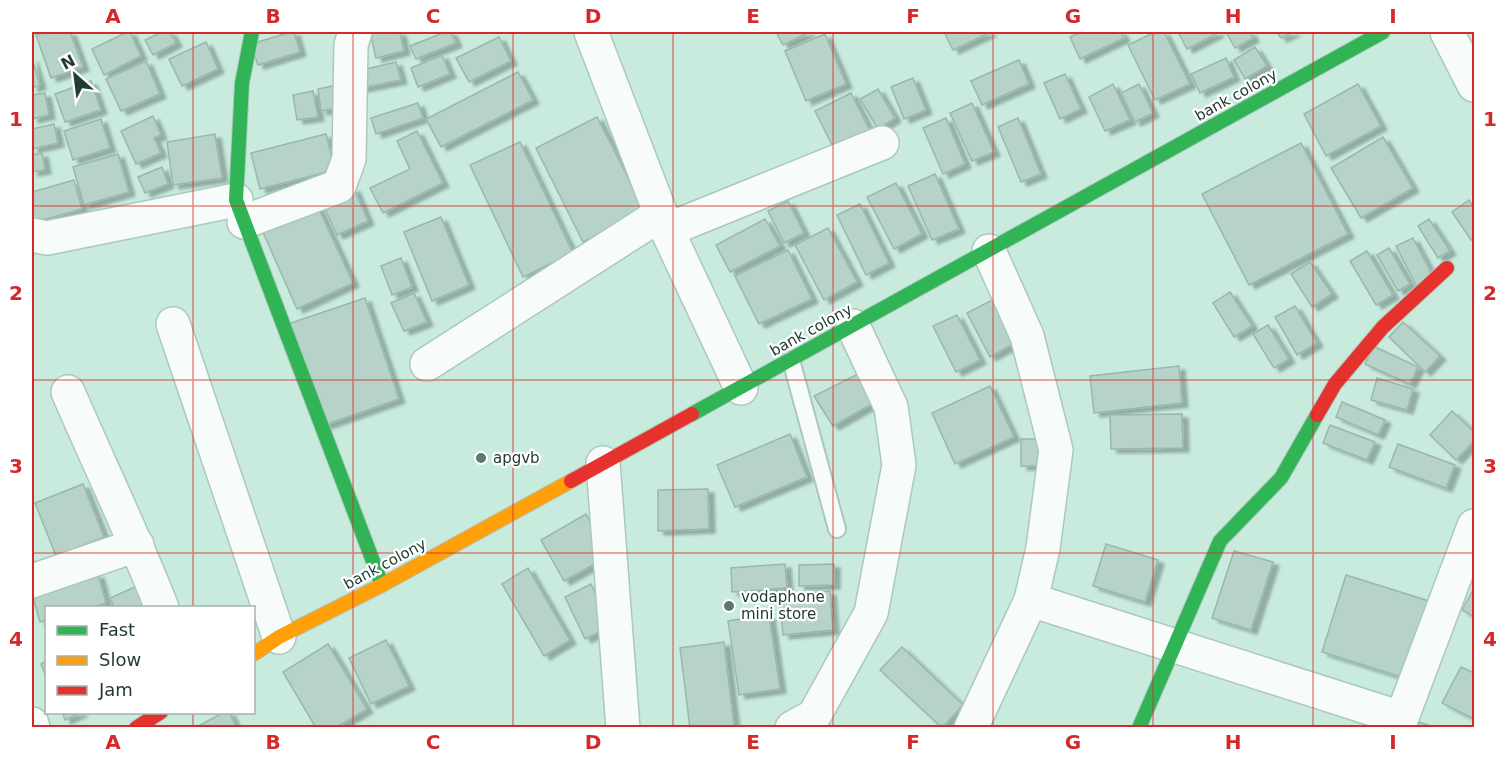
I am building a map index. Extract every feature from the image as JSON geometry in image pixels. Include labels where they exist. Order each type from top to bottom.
[{"type":"main road","points":[[252,32],[242,83],[240,211],[382,585]]},
{"type":"main road","name":"bank colony","points":[[266,646],[741,388],[1383,32]]},
{"type":"main road","points":[[1139,728],[1220,541],[1281,478],[1335,384],[1383,327],[1447,268]]},
{"type":"main road","points":[[136,728],[158,714]]},
{"type":"street","points":[[32,235],[47,238],[240,211],[339,186],[349,159],[351,45],[355,32]]},
{"type":"street","points":[[1447,32],[1474,85]]},
{"type":"street","points":[[601,36],[664,222],[741,388]]},
{"type":"street","points":[[427,364],[664,222],[882,143]]},
{"type":"street","points":[[971,728],[1031,600],[1043,548],[1056,450],[1027,336],[990,251]]},
{"type":"street","points":[[173,324],[254,606]]},
{"type":"street","points":[[792,728],[814,716],[871,613],[899,465],[891,406],[853,326]]},
{"type":"street","points":[[68,392],[109,487],[138,545],[161,606]]},
{"type":"street","points":[[603,463],[623,728]]},
{"type":"street","points":[[1031,600],[1176,646],[1400,723],[1474,526]]},
{"type":"street","points":[[32,580],[138,545]]},
{"type":"street","points":[[255,608],[266,646]]},
{"type":"lane","points":[[791,360],[837,529]]},
{"type":"building","points":[[47,32],[70,32],[83,67],[51,78],[36,35]]},
{"type":"building","points":[[130,32],[141,56],[104,75],[92,49]]},
{"type":"building","points":[[162,32],[170,32],[176,43],[153,55],[145,40]]},
{"type":"building","points":[[294,32],[300,52],[258,65],[251,44]]},
{"type":"building","points":[[370,32],[400,32],[404,51],[376,58]]},
{"type":"building","points":[[445,32],[451,32],[456,43],[416,59],[410,46]]},
{"type":"building","points":[[776,32],[810,32],[783,45]]},
{"type":"building","points":[[944,32],[991,32],[953,50]]},
{"type":"building","points":[[1080,32],[1121,32],[1124,38],[1080,59],[1070,37]]},
{"type":"building","points":[[1155,32],[1164,32],[1190,84],[1155,100],[1128,45]]},
{"type":"building","points":[[1178,32],[1217,32],[1218,33],[1187,49]]},
{"type":"building","points":[[1226,32],[1250,32],[1253,38],[1235,48]]},
{"type":"building","points":[[1277,32],[1294,32],[1281,38]]},
{"type":"building","points":[[825,34],[846,84],[806,101],[785,51]]},
{"type":"building","points":[[499,37],[511,61],[469,82],[456,58]]},
{"type":"building","points":[[206,42],[218,69],[182,86],[169,59]]},
{"type":"building","points":[[1255,47],[1267,66],[1245,79],[1234,60]]},
{"type":"building","points":[[442,55],[450,74],[418,87],[411,68]]},
{"type":"building","points":[[32,58],[40,85],[32,88]]},
{"type":"building","points":[[1226,58],[1234,77],[1200,93],[1191,74]]},
{"type":"building","points":[[1019,60],[1029,84],[982,105],[971,81]]},
{"type":"building","points":[[146,61],[160,94],[121,111],[106,79]]},
{"type":"building","points":[[396,62],[401,80],[361,88],[358,71]]},
{"type":"building","points":[[518,72],[533,100],[441,147],[426,119]]},
{"type":"building","points":[[1065,74],[1081,109],[1060,119],[1044,83]]},
{"type":"building","points":[[913,78],[926,110],[904,119],[891,87]]},
{"type":"building","points":[[91,81],[101,110],[65,122],[55,94]]},
{"type":"building","points":[[1113,84],[1130,120],[1105,131],[1089,97]]},
{"type":"building","points":[[1139,84],[1153,113],[1135,122],[1121,93]]},
{"type":"building","points":[[1358,84],[1381,126],[1326,156],[1304,114]]},
{"type":"building","points":[[337,85],[341,107],[321,111],[318,89]]},
{"type":"building","points":[[878,89],[895,118],[878,129],[860,99]]},
{"type":"building","points":[[313,91],[318,117],[297,120],[293,95]]},
{"type":"building","points":[[45,93],[49,115],[32,119],[32,95]]},
{"type":"building","points":[[851,93],[870,131],[834,149],[815,111]]},
{"type":"building","points":[[418,103],[423,118],[376,134],[371,118]]},
{"type":"building","points":[[972,103],[994,152],[972,161],[950,113]]},
{"type":"building","points":[[153,116],[161,135],[154,138],[161,153],[136,164],[121,131]]},
{"type":"building","points":[[597,117],[645,211],[583,242],[536,148]]},
{"type":"building","points":[[946,118],[965,164],[943,174],[923,128]]},
{"type":"building","points":[[1018,118],[1041,174],[1021,182],[998,127]]},
{"type":"building","points":[[101,119],[110,148],[73,160],[64,131]]},
{"type":"building","points":[[54,124],[58,143],[32,149],[32,129]]},
{"type":"building","points":[[417,131],[443,183],[383,213],[370,188],[410,169],[397,141]]},
{"type":"building","points":[[215,134],[222,178],[173,185],[167,142]]},
{"type":"building","points":[[326,134],[335,170],[260,189],[251,153]]},
{"type":"building","points":[[1383,137],[1413,188],[1361,218],[1331,168]]},
{"type":"building","points":[[520,142],[573,253],[523,277],[470,165]]},
{"type":"building","points":[[1301,143],[1348,234],[1249,285],[1202,194]]},
{"type":"building","points":[[42,153],[45,170],[32,172],[32,155]]},
{"type":"building","points":[[118,154],[129,192],[84,205],[73,167]]},
{"type":"building","points":[[162,167],[168,184],[145,193],[138,177]]},
{"type":"building","points":[[935,174],[959,229],[932,240],[908,186]]},
{"type":"building","points":[[74,180],[82,209],[32,223],[32,192]]},
{"type":"building","points":[[896,183],[922,234],[894,249],[867,197]]},
{"type":"building","points":[[354,188],[368,221],[337,235],[322,202]]},
{"type":"building","points":[[1469,200],[1474,208],[1474,238],[1471,240],[1452,212]]},
{"type":"building","points":[[788,201],[804,233],[784,243],[768,211]]},
{"type":"building","points":[[860,204],[889,263],[866,275],[837,215]]},
{"type":"building","points":[[317,205],[353,283],[297,309],[262,230]]},
{"type":"building","points":[[441,217],[469,285],[432,301],[404,232]]},
{"type":"building","points":[[765,219],[780,246],[730,272],[716,245]]},
{"type":"building","points":[[1429,219],[1450,251],[1438,258],[1418,226]]},
{"type":"building","points":[[828,228],[857,282],[824,300],[795,245]]},
{"type":"building","points":[[1413,238],[1434,278],[1417,287],[1396,246]]},
{"type":"building","points":[[1389,248],[1410,284],[1398,291],[1377,255]]},
{"type":"building","points":[[788,250],[812,299],[759,324],[735,276]]},
{"type":"building","points":[[1367,251],[1393,295],[1376,305],[1350,261]]},
{"type":"building","points":[[401,258],[412,287],[392,295],[381,266]]},
{"type":"building","points":[[1310,262],[1332,294],[1312,307],[1291,274]]},
{"type":"building","points":[[1230,292],[1252,326],[1234,337],[1213,303]]},
{"type":"building","points":[[414,293],[427,322],[404,331],[391,303]]},
{"type":"building","points":[[365,298],[399,399],[322,426],[288,324]]},
{"type":"building","points":[[994,299],[1017,342],[990,357],[967,313]]},
{"type":"building","points":[[1295,306],[1317,343],[1297,355],[1275,317]]},
{"type":"building","points":[[957,315],[980,360],[956,372],[933,326]]},
{"type":"building","points":[[1403,322],[1440,356],[1425,372],[1389,337]]},
{"type":"building","points":[[1268,325],[1289,359],[1274,368],[1253,334]]},
{"type":"building","points":[[1373,346],[1418,367],[1410,384],[1365,364]]},
{"type":"building","points":[[1179,366],[1182,403],[1094,413],[1090,376]]},
{"type":"building","points":[[862,372],[877,401],[833,426],[814,396]]},
{"type":"building","points":[[1377,378],[1413,389],[1407,410],[1371,400]]},
{"type":"building","points":[[990,386],[1014,437],[955,464],[932,413]]},
{"type":"building","points":[[1342,402],[1385,420],[1378,435],[1336,417]]},
{"type":"building","points":[[1452,411],[1474,432],[1474,441],[1456,460],[1430,435]]},
{"type":"building","points":[[1182,414],[1183,448],[1111,449],[1110,415]]},
{"type":"building","points":[[1330,425],[1375,442],[1367,460],[1323,443]]},
{"type":"building","points":[[790,434],[807,477],[735,507],[717,465]]},
{"type":"building","points":[[1021,439],[1046,439],[1045,466],[1021,466]]},
{"type":"building","points":[[1398,444],[1455,465],[1446,488],[1389,467]]},
{"type":"building","points":[[83,484],[104,537],[56,556],[35,503]]},
{"type":"building","points":[[708,489],[709,529],[658,531],[658,490]]},
{"type":"building","points":[[586,514],[609,556],[564,581],[541,540]]},
{"type":"building","points":[[1106,544],[1158,560],[1145,602],[1093,586]]},
{"type":"building","points":[[1234,551],[1273,562],[1251,630],[1212,618]]},
{"type":"building","points":[[785,564],[787,588],[732,592],[731,568]]},
{"type":"building","points":[[834,564],[834,585],[799,586],[799,565]]},
{"type":"building","points":[[528,568],[570,640],[544,656],[502,584]]},
{"type":"building","points":[[98,574],[106,603],[96,606],[45,606],[45,620],[40,622],[32,593]]},
{"type":"building","points":[[1346,575],[1429,601],[1405,678],[1322,652]]},
{"type":"building","points":[[146,582],[156,606],[114,606],[110,598]]},
{"type":"building","points":[[591,584],[611,626],[585,639],[565,597]]},
{"type":"building","points":[[1474,588],[1474,617],[1462,610]]},
{"type":"building","points":[[830,591],[833,630],[783,635],[779,596]]},
{"type":"building","points":[[769,615],[780,689],[739,695],[728,621]]},
{"type":"building","points":[[386,640],[409,686],[371,704],[349,658]]},
{"type":"building","points":[[724,642],[734,726],[690,728],[680,648]]},
{"type":"building","points":[[328,644],[367,709],[335,728],[316,728],[283,672]]},
{"type":"building","points":[[902,647],[963,705],[942,728],[880,670]]},
{"type":"building","points":[[45,662],[45,674],[41,664]]},
{"type":"building","points":[[1461,667],[1474,673],[1474,719],[1442,703]]},
{"type":"building","points":[[63,714],[78,714],[65,720]]},
{"type":"building","points":[[220,714],[230,714],[237,728],[195,728]]},
{"type":"building","points":[[1419,722],[1436,728],[1417,728]]},
{"type":"traffic: fast","points":[[252,32],[242,83],[236,200],[382,585]]},
{"type":"traffic: fast","points":[[692,414],[1383,32]]},
{"type":"traffic: fast","points":[[1139,728],[1220,541],[1281,478],[1317,415]]},
{"type":"traffic: slow","points":[[255,653],[279,637],[382,585],[571,481]]},
{"type":"traffic: jam","points":[[1317,415],[1335,384],[1383,327],[1447,268]]},
{"type":"traffic: jam","points":[[571,481],[692,414]]},
{"type":"traffic: jam","points":[[136,728],[158,714]]},
{"type":"place","name":"apgvb","points":[[481,458]]},
{"type":"place","name":"vodaphone mini store","points":[[729,606]]}]
